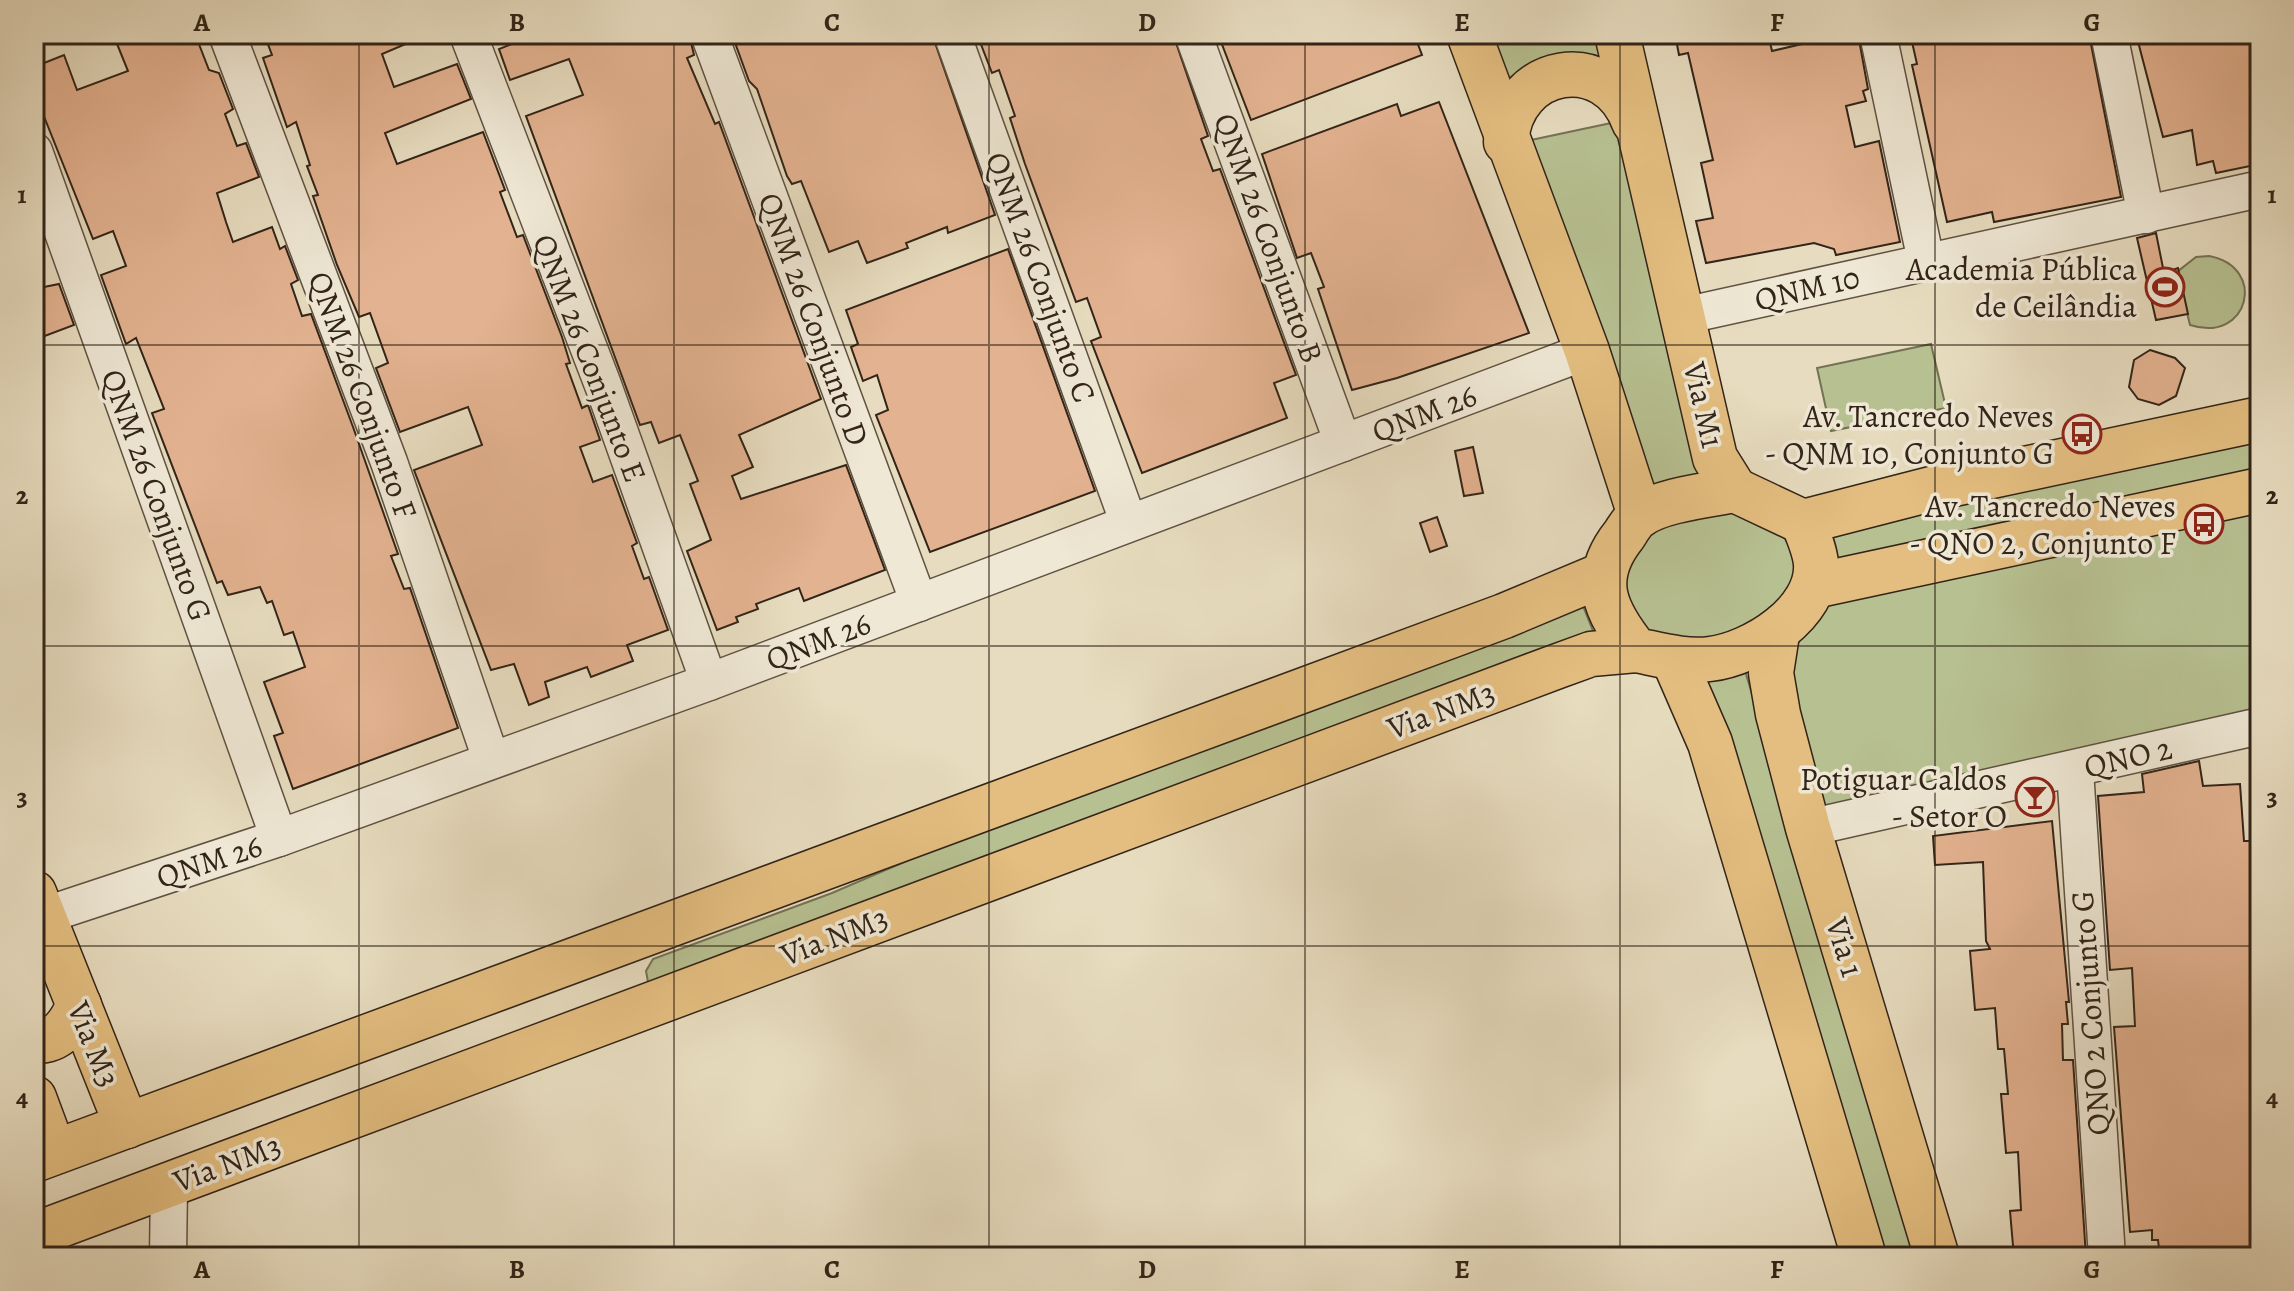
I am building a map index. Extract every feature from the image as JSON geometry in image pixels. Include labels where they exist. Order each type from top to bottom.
[{"type":"main road","points":[[1469,34],[1506,142],[1587,351],[1640,515]]},
{"type":"main road","name":"Via M1","points":[[1617,34],[1635,124],[1715,458],[1735,490]]},
{"type":"main road","points":[[1506,142],[1507,127],[1519,100],[1542,81],[1567,75],[1585,76],[1611,88],[1622,98],[1635,124]]},
{"type":"main road","points":[[1864,1257],[1710,743],[1655,654],[1607,606],[1602,575],[1616,545],[1640,515],[1676,502],[1735,490],[1803,522],[1935,488],[2260,419]]},
{"type":"main road","points":[[1814,586],[2260,490]]},
{"type":"main road","points":[[1655,654],[1691,660],[1727,655],[1777,634],[1814,586],[1816,563],[1803,522]]},
{"type":"main road","name":"Via NM3","points":[[44,1156],[1504,616],[1602,575]]},
{"type":"main road","name":"Via 1","points":[[1777,634],[1771,673],[1808,828],[1937,1257]]},
{"type":"main road","name":"Via NM3","points":[[34,1235],[1591,654],[1655,654]]},
{"type":"main road","name":"Via M3","points":[[39,904],[127,1126]]},
{"type":"main road","points":[[642,935],[633,953],[629,988],[644,998],[660,1001]]},
{"type":"main road","points":[[556,967],[581,990],[587,1011],[575,1033]]},
{"type":"main road","points":[[34,1041],[53,1040],[65,1030],[79,1005]]},
{"type":"main road","points":[[34,1098],[44,1156]]},
{"type":"street","name":"QNM 26 Conjunto F","points":[[227,34],[389,462],[491,759]]},
{"type":"street","name":"QNM 26 Conjunto E","points":[[468,34],[603,385],[709,682]]},
{"type":"street","name":"QNM 26 Conjunto D","points":[[709,34],[919,603]]},
{"type":"street","name":"QNM 26 Conjunto C","points":[[952,34],[1128,521]]},
{"type":"street","name":"QNM 26 Conjunto B","points":[[1193,34],[1343,443]]},
{"type":"street","points":[[1878,34],[1926,261]]},
{"type":"street","points":[[2109,34],[2146,215]]},
{"type":"street","name":"QNM 26 Conjunto G","points":[[34,151],[279,838]]},
{"type":"street","name":"QNM 10","points":[[1683,316],[2260,189]]},
{"type":"street","name":"QNM 26","points":[[39,904],[279,838],[709,682],[1128,521],[1587,351]]},
{"type":"street","name":"QNO 2","points":[[1808,828],[2260,726]]},
{"type":"street","name":"QNO 2 Conjunto G","points":[[2075,770],[2107,1257]]},
{"type":"street","points":[[168,1257],[169,1185]]},
{"type":"green space","points":[[1482,34],[1601,34],[1606,56],[1501,85]]},
{"type":"green space","points":[[1616,122],[1704,473],[1651,486],[1531,140]]},
{"type":"green space","points":[[2209,256],[2228,263],[2239,274],[2244,288],[2244,302],[2237,314],[2226,324],[2210,328],[2190,325],[2177,272],[2196,257]]},
{"type":"green space","points":[[1931,344],[1946,408],[1831,431],[1817,368]]},
{"type":"green space","points":[[2260,438],[2260,476],[1833,569],[1824,528]]},
{"type":"green space","points":[[2260,504],[2260,710],[1823,808],[1785,657],[1830,599]]},
{"type":"green space","points":[[1738,510],[1785,539],[1794,562],[1791,583],[1777,602],[1756,619],[1705,639],[1679,642],[1658,639],[1626,620],[1623,558],[1663,523]]},
{"type":"green space","points":[[1581,601],[1597,641],[657,986],[648,982],[646,971],[653,959],[832,893],[1046,801]]},
{"type":"green space","points":[[1745,671],[1923,1257],[1879,1257],[1700,681]]},
{"type":"building","points":[[113,34],[195,34],[209,70],[219,73],[233,109],[225,114],[237,146],[246,143],[259,177],[217,193],[233,242],[272,227],[280,249],[285,246],[298,280],[291,284],[302,316],[311,314],[398,554],[391,556],[404,589],[410,588],[458,728],[293,789],[274,736],[283,733],[264,682],[305,667],[293,632],[284,635],[272,601],[267,603],[260,587],[228,595],[222,581],[217,583],[152,413],[164,409],[136,338],[126,344],[101,275],[126,266],[113,231],[93,239],[39,104],[34,106],[34,67],[64,55],[77,90],[128,71]]},
{"type":"building","points":[[264,34],[429,34],[382,54],[394,87],[457,64],[471,99],[385,133],[397,164],[483,132],[505,190],[500,192],[517,237],[523,235],[562,337],[570,363],[566,364],[582,408],[588,405],[600,440],[580,447],[593,482],[612,475],[637,543],[632,546],[644,579],[649,577],[668,630],[627,645],[633,661],[591,677],[587,667],[545,682],[549,697],[529,705],[514,664],[491,670],[414,470],[482,445],[468,407],[400,432],[376,368],[388,363],[370,313],[359,317],[337,265],[313,196],[318,195],[296,122],[287,127],[263,58],[272,55]]},
{"type":"building","points":[[538,34],[689,34],[694,55],[687,58],[715,124],[719,122],[821,399],[739,435],[753,467],[732,476],[741,499],[846,465],[885,570],[804,601],[799,588],[756,604],[758,609],[736,617],[738,622],[717,630],[687,551],[711,540],[690,484],[698,481],[680,435],[659,443],[651,422],[640,425],[526,116],[583,95],[569,59],[510,80],[499,49]]},
{"type":"building","points":[[747,34],[932,34],[995,215],[948,233],[947,227],[906,243],[908,248],[867,263],[858,241],[829,252],[801,181],[792,184],[787,176],[757,89],[749,81],[734,40]]},
{"type":"building","points":[[977,34],[1173,34],[1208,136],[1201,139],[1213,171],[1220,169],[1296,375],[1274,383],[1287,418],[1142,473],[1091,341],[1101,337],[1087,298],[1076,302],[1025,164],[1010,118],[1015,116],[999,70],[992,73]]},
{"type":"building","points":[[1218,34],[1414,34],[1422,55],[1251,120]]},
{"type":"building","points":[[1675,34],[1768,34],[1772,51],[1815,41],[1814,34],[1858,34],[1868,89],[1863,91],[1866,101],[1846,106],[1855,147],[1879,141],[1900,242],[1836,255],[1834,249],[1814,243],[1706,263],[1696,221],[1713,218],[1701,163],[1713,160],[1688,53],[1679,55]]},
{"type":"building","points":[[1948,34],[2089,34],[2121,197],[1994,222],[1992,212],[1947,222],[1912,65],[1917,64],[1912,42]]},
{"type":"building","points":[[2136,34],[2260,34],[2260,164],[2216,173],[2213,161],[2197,165],[2192,130],[2163,137]]},
{"type":"building","points":[[1439,102],[1529,333],[1352,390],[1318,289],[1324,287],[1311,253],[1297,258],[1262,154],[1397,104],[1401,116]]},
{"type":"building","name":"Academia Pública de Ceilândia","points":[[2156,233],[2164,273],[2178,268],[2188,314],[2156,320],[2137,238]]},
{"type":"building","points":[[1008,249],[1095,491],[930,552],[876,415],[888,410],[877,375],[863,381],[851,347],[858,344],[846,310]]},
{"type":"building","points":[[59,284],[74,325],[34,340],[34,289]]},
{"type":"building","points":[[2150,350],[2175,358],[2185,368],[2176,396],[2159,405],[2138,399],[2129,387],[2134,360]]},
{"type":"building","points":[[1473,447],[1483,493],[1464,496],[1455,451]]},
{"type":"building","points":[[1437,517],[1447,546],[1430,552],[1420,523]]},
{"type":"building","points":[[2199,761],[2203,786],[2240,784],[2244,841],[2251,841],[2260,940],[2260,1251],[2160,1257],[2158,1240],[2152,1240],[2152,1230],[2130,1232],[2114,1027],[2135,1026],[2132,968],[2110,970],[2098,796],[2144,792],[2142,774]]},
{"type":"building","points":[[2052,821],[2069,1002],[2066,1002],[2068,1024],[2062,1024],[2063,1060],[2073,1060],[2086,1257],[2014,1257],[2010,1211],[2021,1210],[2018,1152],[2006,1153],[2001,1094],[2008,1094],[2004,1049],[1998,1049],[1995,1008],[1975,1010],[1970,951],[1990,949],[1986,941],[1983,862],[1935,865],[1933,836]]},
{"type":"place","name":"Academia Pública de Ceilândia","points":[[2165,287]]},
{"type":"place","name":"Av. Tancredo Neves - QNM 10, Conjunto G","points":[[2082,434]]},
{"type":"place","name":"Av. Tancredo Neves - QNO 2, Conjunto F","points":[[2204,524]]},
{"type":"place","name":"Potiguar Caldos - Setor O","points":[[2035,797]]}]
